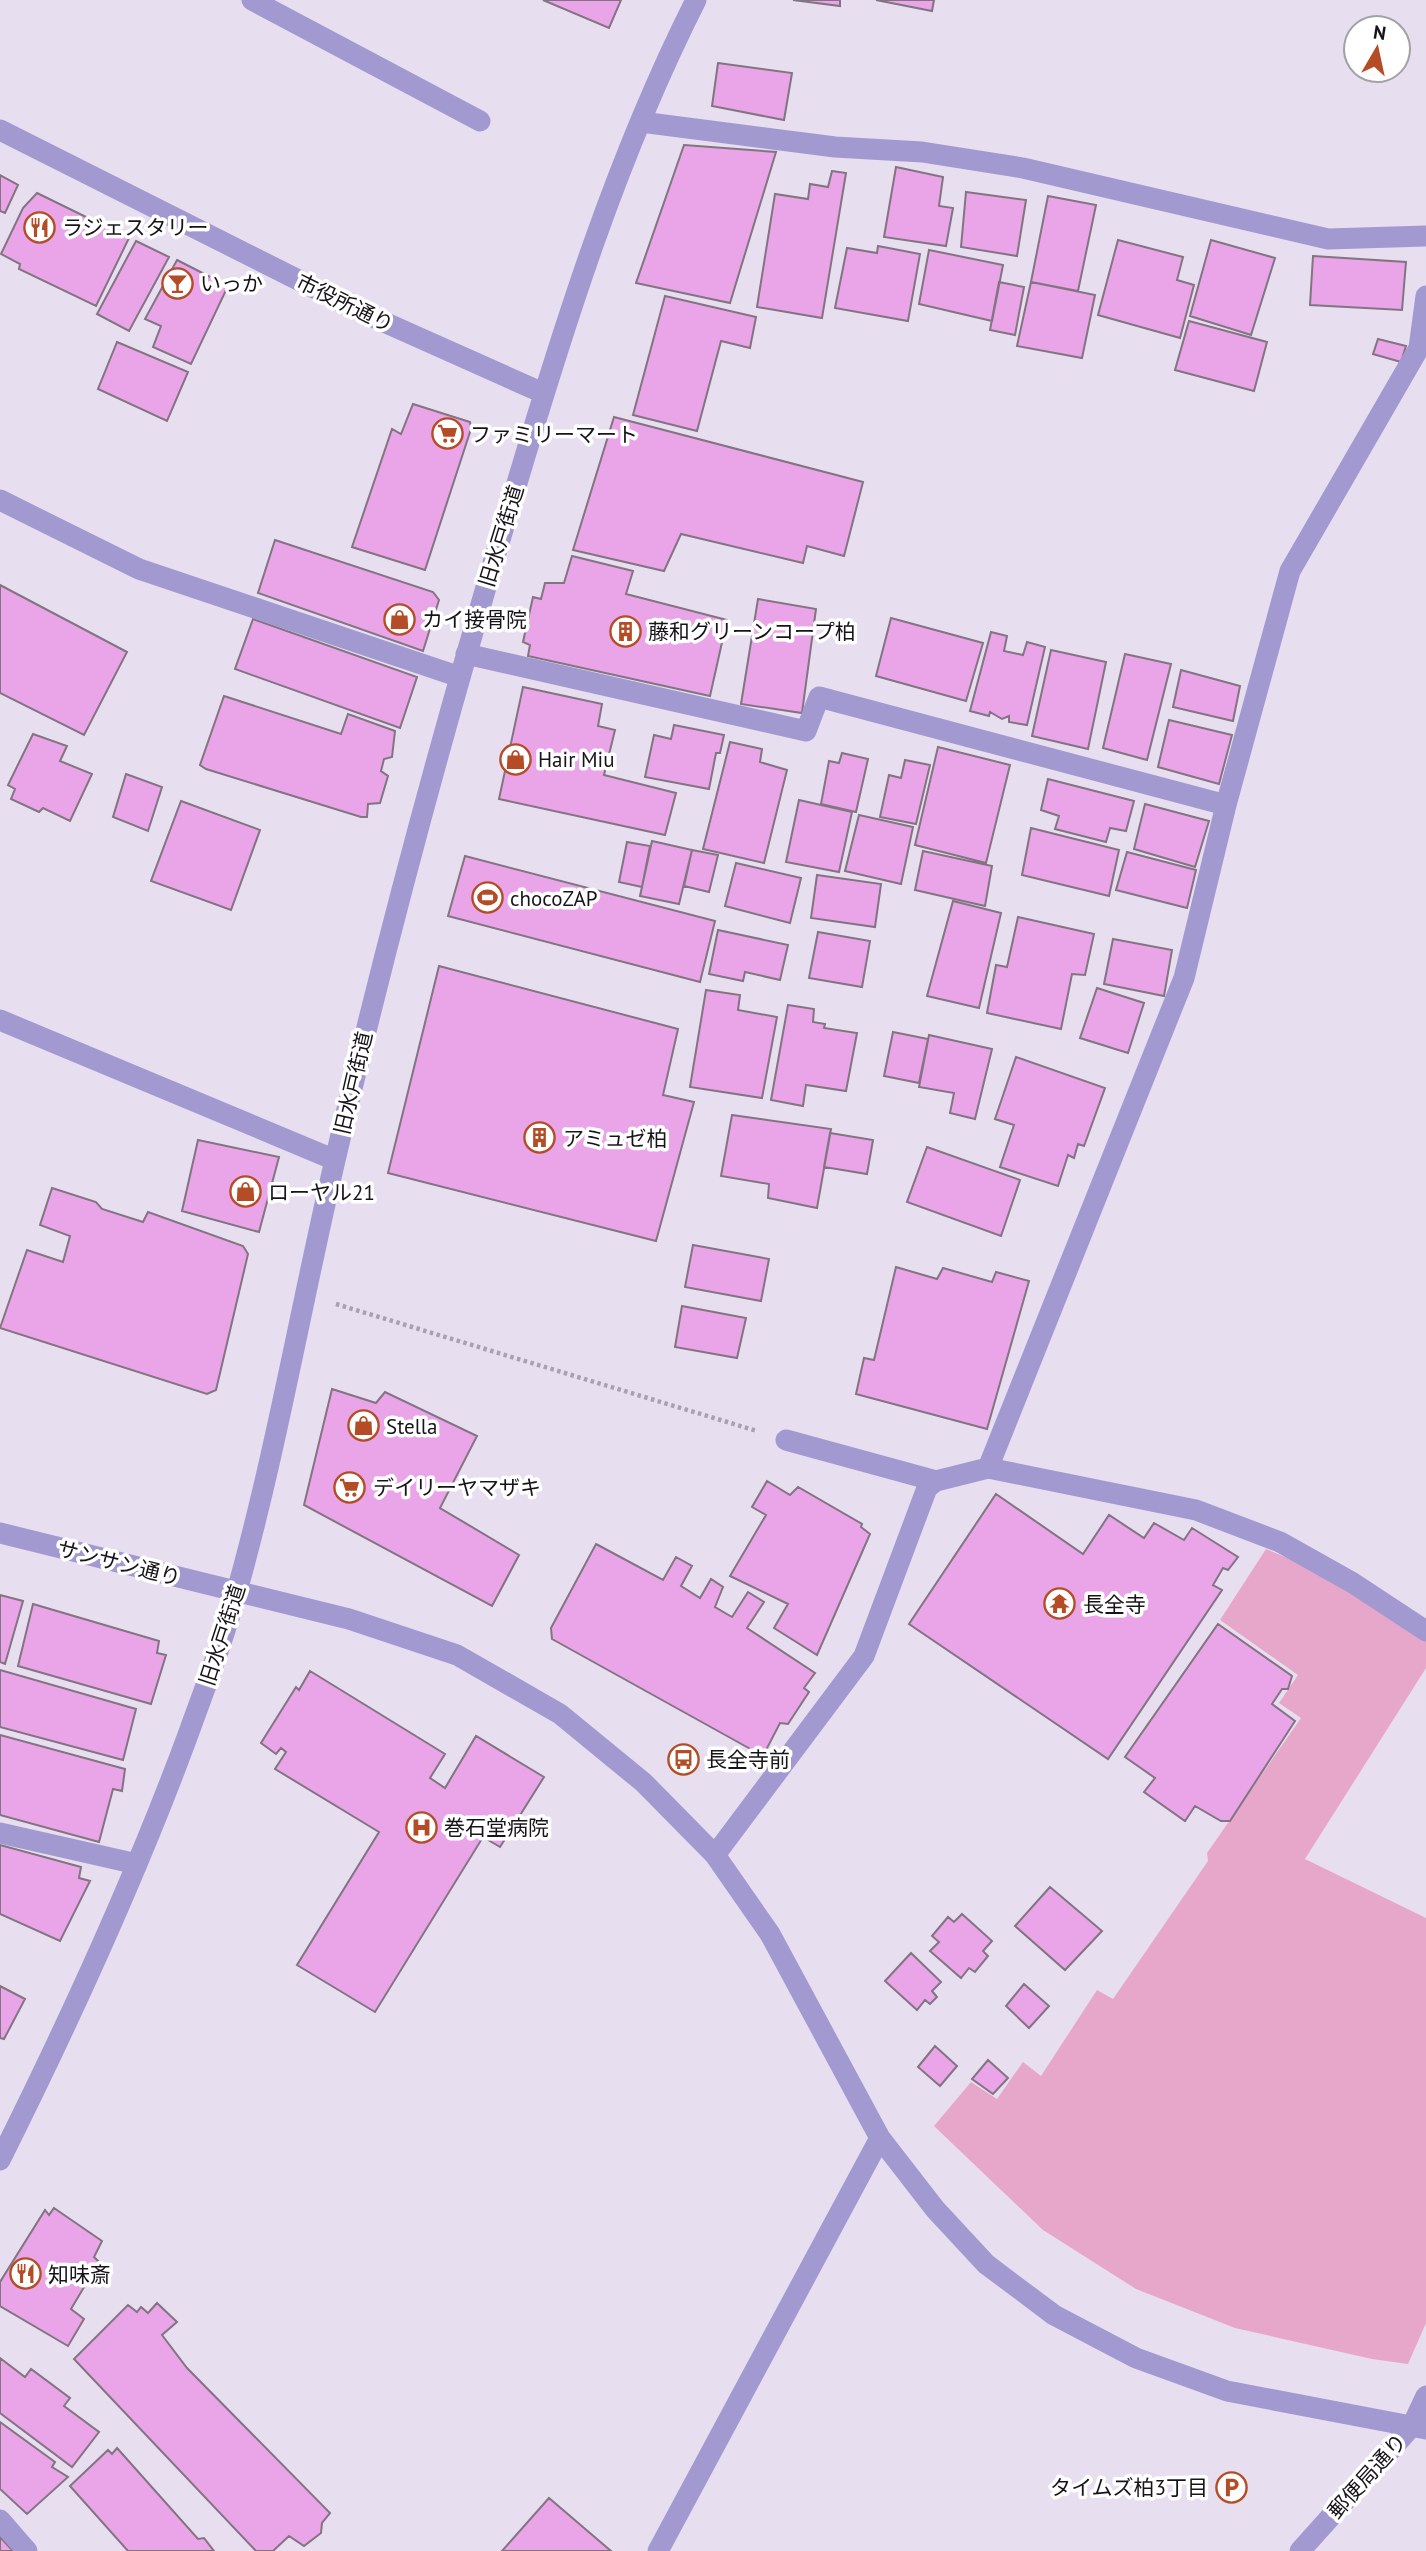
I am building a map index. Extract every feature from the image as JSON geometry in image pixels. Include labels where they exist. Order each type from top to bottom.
[{"type":"street","points":[[252,0],[480,121]]},
{"type":"street","name":"旧水戸街道","points":[[0,2160],[72,2016],[137,1864],[176,1767],[237,1592],[380,974],[466,654],[543,393],[598,230],[641,122],[696,0]]},
{"type":"street","points":[[641,122],[835,147],[922,152],[1023,169],[1328,239],[1426,236]]},
{"type":"street","name":"市役所通り","points":[[0,130],[366,314],[543,393]]},
{"type":"street","points":[[988,1468],[1184,978],[1226,805],[1290,572],[1419,348],[1426,296]]},
{"type":"street","points":[[0,500],[139,569],[460,677]]},
{"type":"street","points":[[466,654],[806,732],[819,697],[1226,805]]},
{"type":"street","points":[[0,1020],[335,1160]]},
{"type":"street","points":[[786,1440],[936,1481]]},
{"type":"street","points":[[715,1855],[864,1656],[927,1488],[936,1481],[988,1468],[1196,1510],[1280,1542],[1353,1583],[1426,1631]]},
{"type":"street","name":"サンサン通り","points":[[0,1533],[349,1619],[457,1655],[560,1714],[643,1782],[715,1855],[770,1934],[880,2138],[935,2209],[986,2264],[1054,2315],[1136,2358],[1227,2390],[1419,2428]]},
{"type":"street","points":[[0,1833],[137,1864]]},
{"type":"street","points":[[658,2551],[880,2138]]},
{"type":"street","name":"郵便局通り","points":[[1300,2551],[1419,2428],[1426,2396]]},
{"type":"street","points":[[0,2520],[27,2551]]},
{"type":"path","points":[[306,1294],[786,1440]]},
{"type":"shaded area","points":[[1266,1549],[1295,1561],[1426,1637],[1426,1668],[1305,1859],[1426,1918],[1426,2323],[1408,2364],[1372,2359],[1235,2328],[1136,2289],[1043,2230],[934,2126],[971,2082],[997,2099],[1023,2062],[1041,2076],[1097,1990],[1113,1999],[1208,1861],[1207,1853],[1301,1718],[1279,1703],[1298,1675],[1220,1620]]},
{"type":"building","points":[[543,0],[621,0],[609,28]]},
{"type":"building","points":[[793,0],[840,0],[840,6]]},
{"type":"building","points":[[876,0],[934,0],[932,11]]},
{"type":"building","points":[[718,63],[792,73],[784,120],[712,106]]},
{"type":"building","points":[[684,145],[776,152],[730,303],[636,283]]},
{"type":"building","points":[[896,167],[943,177],[939,206],[953,208],[946,246],[884,237]]},
{"type":"building","points":[[832,171],[846,173],[822,318],[757,307],[775,194],[808,199],[810,184],[828,187]]},
{"type":"building","points":[[0,175],[18,185],[5,213],[0,211]]},
{"type":"building","points":[[966,192],[1026,200],[1017,256],[961,247]]},
{"type":"building","points":[[37,193],[129,238],[96,306],[19,269],[20,264],[1,254],[23,208]]},
{"type":"building","points":[[1048,196],[1096,205],[1078,291],[1031,282]]},
{"type":"building","points":[[1118,240],[1183,257],[1177,280],[1194,285],[1180,338],[1098,315]]},
{"type":"building","points":[[1211,240],[1275,258],[1251,335],[1190,316]]},
{"type":"building","points":[[136,241],[169,257],[129,331],[97,314]]},
{"type":"building","points":[[878,246],[920,254],[908,321],[835,308],[847,248],[877,253]]},
{"type":"building","points":[[929,250],[1003,265],[992,321],[919,304]]},
{"type":"building","points":[[1313,256],[1406,262],[1402,310],[1310,305]]},
{"type":"building","points":[[177,260],[228,286],[191,364],[153,347],[161,326],[145,319]]},
{"type":"building","points":[[999,282],[1024,287],[1015,335],[990,330]]},
{"type":"building","points":[[1031,282],[1095,295],[1082,358],[1017,346]]},
{"type":"building","points":[[665,296],[756,317],[750,348],[721,341],[697,431],[633,415]]},
{"type":"building","points":[[1189,321],[1267,342],[1254,391],[1175,370]]},
{"type":"building","points":[[1378,339],[1406,346],[1401,362],[1373,354]]},
{"type":"building","points":[[117,342],[188,372],[167,421],[98,389]]},
{"type":"building","points":[[413,404],[470,422],[471,429],[425,570],[352,547],[392,429],[401,434]]},
{"type":"building","points":[[614,417],[863,482],[844,556],[807,546],[803,563],[681,534],[664,571],[573,550]]},
{"type":"building","points":[[275,540],[433,592],[439,600],[423,651],[258,593]]},
{"type":"building","name":"藤和グリーンコープ柏","points":[[572,556],[633,571],[626,594],[727,620],[710,696],[528,656],[530,645],[523,642],[533,597],[541,599],[545,583],[564,583]]},
{"type":"building","points":[[0,585],[127,652],[84,735],[0,693]]},
{"type":"building","points":[[758,599],[816,609],[802,713],[741,704]]},
{"type":"building","points":[[891,618],[983,643],[966,701],[876,676]]},
{"type":"building","points":[[253,619],[417,677],[400,728],[235,669]]},
{"type":"building","points":[[991,632],[1007,636],[1004,651],[1023,655],[1027,642],[1045,647],[1027,725],[1009,722],[1009,716],[1002,719],[990,712],[989,716],[970,711]]},
{"type":"building","points":[[1051,650],[1106,662],[1088,749],[1032,736]]},
{"type":"building","points":[[1125,654],[1171,664],[1147,760],[1103,748]]},
{"type":"building","points":[[1181,670],[1240,686],[1233,721],[1173,707]]},
{"type":"building","points":[[523,687],[602,704],[598,726],[615,730],[604,775],[676,793],[665,835],[499,799]]},
{"type":"building","points":[[224,696],[341,734],[348,714],[395,731],[392,757],[384,759],[381,771],[388,776],[380,803],[368,804],[367,817],[361,817],[200,765]]},
{"type":"building","points":[[1169,720],[1232,735],[1219,784],[1158,767]]},
{"type":"building","points":[[674,725],[724,735],[720,753],[716,753],[709,789],[645,777],[654,735],[671,739]]},
{"type":"building","points":[[33,734],[67,746],[60,761],[92,774],[70,821],[43,808],[39,812],[11,799],[15,789],[8,785]]},
{"type":"building","points":[[730,742],[762,749],[760,762],[787,770],[764,863],[703,849]]},
{"type":"building","points":[[938,747],[1010,765],[986,863],[915,845]]},
{"type":"building","points":[[842,753],[868,759],[856,812],[821,804],[829,761],[839,763]]},
{"type":"building","points":[[905,760],[930,765],[916,824],[880,817],[889,775],[901,778]]},
{"type":"building","points":[[126,774],[162,787],[148,831],[113,817]]},
{"type":"building","points":[[1048,779],[1134,801],[1126,831],[1110,828],[1106,842],[1055,829],[1059,816],[1041,810]]},
{"type":"building","points":[[799,800],[852,812],[839,872],[786,862]]},
{"type":"building","points":[[181,801],[260,830],[231,910],[151,881]]},
{"type":"building","points":[[1145,804],[1209,821],[1195,867],[1134,849]]},
{"type":"building","points":[[859,815],[913,827],[901,884],[845,871]]},
{"type":"building","points":[[1031,828],[1119,850],[1109,896],[1022,875]]},
{"type":"building","points":[[652,841],[692,850],[679,904],[640,896]]},
{"type":"building","points":[[627,842],[650,846],[642,887],[619,882]]},
{"type":"building","points":[[692,850],[718,855],[709,892],[684,886]]},
{"type":"building","points":[[923,851],[992,866],[985,906],[915,890]]},
{"type":"building","points":[[1127,852],[1196,870],[1187,908],[1116,890]]},
{"type":"building","points":[[465,856],[715,921],[700,982],[448,916]]},
{"type":"building","points":[[736,863],[801,878],[790,923],[725,906]]},
{"type":"building","points":[[817,875],[881,884],[875,927],[811,918]]},
{"type":"building","points":[[953,901],[1001,913],[979,1008],[927,996]]},
{"type":"building","points":[[1018,917],[1094,934],[1085,975],[1072,974],[1061,1029],[987,1013],[996,965],[1007,967]]},
{"type":"building","points":[[718,930],[788,945],[780,980],[745,972],[743,981],[709,974]]},
{"type":"building","points":[[818,932],[870,941],[862,987],[809,978]]},
{"type":"building","points":[[1113,939],[1172,950],[1164,996],[1104,984]]},
{"type":"building","name":"アミュゼ柏","points":[[439,966],[678,1029],[663,1095],[694,1102],[656,1241],[388,1173]]},
{"type":"building","points":[[1097,988],[1144,1003],[1128,1053],[1080,1038]]},
{"type":"building","points":[[706,990],[740,995],[738,1010],[777,1017],[762,1098],[690,1087]]},
{"type":"building","points":[[788,1005],[814,1009],[813,1022],[825,1024],[824,1028],[857,1033],[846,1091],[806,1085],[803,1106],[771,1100]]},
{"type":"building","points":[[893,1032],[928,1039],[919,1083],[884,1076]]},
{"type":"building","points":[[929,1035],[992,1049],[975,1119],[950,1113],[954,1093],[919,1087]]},
{"type":"building","points":[[1016,1057],[1105,1088],[1084,1146],[1078,1144],[1074,1158],[1068,1155],[1058,1186],[1000,1167],[1014,1125],[995,1119]]},
{"type":"building","points":[[732,1115],[831,1129],[817,1208],[768,1198],[769,1184],[721,1176]]},
{"type":"building","points":[[830,1133],[873,1140],[867,1174],[824,1167]]},
{"type":"building","points":[[198,1140],[279,1157],[259,1232],[182,1211]]},
{"type":"building","points":[[927,1147],[1020,1180],[1001,1236],[907,1202]]},
{"type":"building","points":[[52,1188],[96,1202],[102,1209],[143,1222],[148,1212],[243,1246],[248,1254],[216,1390],[207,1394],[0,1328],[27,1250],[63,1262],[70,1236],[40,1225]]},
{"type":"building","points":[[693,1245],[769,1259],[761,1301],[685,1287]]},
{"type":"building","points":[[896,1267],[937,1279],[943,1268],[992,1282],[996,1272],[1029,1281],[987,1429],[856,1394],[864,1358],[874,1360]]},
{"type":"building","points":[[682,1306],[746,1318],[737,1358],[675,1347]]},
{"type":"building","points":[[332,1389],[376,1403],[385,1392],[477,1436],[440,1508],[519,1555],[492,1606],[304,1505]]},
{"type":"building","points":[[767,1481],[790,1495],[798,1487],[862,1524],[861,1527],[870,1534],[817,1655],[774,1628],[788,1604],[730,1576],[766,1515],[752,1507]]},
{"type":"building","points":[[996,1494],[1083,1554],[1109,1515],[1144,1538],[1154,1523],[1184,1540],[1192,1528],[1238,1557],[1228,1570],[1223,1568],[1213,1585],[1222,1590],[1108,1759],[909,1624]]},
{"type":"building","points":[[596,1544],[663,1580],[676,1557],[692,1566],[681,1586],[700,1598],[711,1579],[723,1587],[715,1607],[732,1617],[748,1592],[764,1602],[747,1628],[815,1673],[804,1688],[809,1692],[788,1724],[780,1723],[763,1756],[552,1639],[551,1628]]},
{"type":"building","points":[[0,1595],[23,1601],[5,1664],[0,1662]]},
{"type":"building","points":[[33,1604],[159,1641],[157,1653],[166,1655],[151,1704],[18,1666]]},
{"type":"building","points":[[1218,1624],[1292,1676],[1288,1689],[1282,1689],[1272,1704],[1295,1721],[1230,1821],[1221,1821],[1195,1806],[1185,1821],[1144,1792],[1155,1778],[1125,1757]]},
{"type":"building","points":[[0,1670],[136,1709],[123,1760],[0,1727]]},
{"type":"building","points":[[310,1671],[445,1754],[430,1778],[445,1788],[476,1736],[544,1777],[500,1847],[483,1837],[375,2012],[297,1965],[379,1832],[275,1769],[286,1752],[281,1748],[276,1754],[261,1743],[296,1687],[299,1690]]},
{"type":"building","points":[[0,1735],[125,1769],[122,1791],[113,1789],[99,1842],[0,1815]]},
{"type":"building","points":[[0,1845],[81,1867],[79,1878],[90,1881],[60,1941],[0,1914]]},
{"type":"building","points":[[1050,1887],[1102,1931],[1065,1970],[1015,1926]]},
{"type":"building","points":[[962,1914],[992,1941],[983,1951],[988,1956],[975,1972],[969,1968],[961,1978],[930,1951],[939,1942],[932,1936],[948,1917],[954,1922]]},
{"type":"building","points":[[911,1953],[941,1982],[932,1991],[937,1997],[930,2004],[925,2000],[917,2010],[885,1981]]},
{"type":"building","points":[[1024,1984],[1049,2006],[1029,2028],[1006,2006]]},
{"type":"building","points":[[0,1986],[25,1999],[4,2039],[0,2038]]},
{"type":"building","points":[[935,2046],[957,2066],[940,2086],[918,2067]]},
{"type":"building","points":[[988,2060],[1008,2078],[993,2094],[972,2079]]},
{"type":"building","points":[[54,2208],[102,2241],[94,2257],[99,2262],[71,2309],[84,2319],[68,2346],[0,2306],[0,2282],[45,2210],[49,2215]]},
{"type":"building","points":[[157,2303],[177,2322],[162,2335],[187,2368],[330,2513],[322,2523],[321,2533],[304,2546],[289,2536],[273,2551],[256,2551],[74,2359],[128,2305],[137,2312],[141,2307],[148,2313]]},
{"type":"building","points":[[0,2358],[25,2377],[31,2369],[70,2398],[64,2406],[99,2432],[72,2467],[0,2413]]},
{"type":"building","points":[[0,2422],[55,2462],[52,2467],[68,2477],[27,2514],[0,2489]]},
{"type":"building","points":[[117,2448],[198,2539],[204,2538],[214,2551],[128,2551],[70,2486],[108,2450],[112,2454]]},
{"type":"building","points":[[549,2498],[611,2551],[502,2551]]},
{"type":"building","points":[[0,2537],[13,2551],[0,2551]]},
{"type":"place","name":"ラジェスタリー","points":[[39,227]]},
{"type":"place","name":"いっか","points":[[177,283]]},
{"type":"place","name":"ファミリーマート","points":[[447,434]]},
{"type":"place","name":"カイ接骨院","points":[[399,619]]},
{"type":"place","name":"藤和グリーンコープ柏","points":[[625,631]]},
{"type":"place","name":"Hair Miu","points":[[515,759]]},
{"type":"place","name":"chocoZAP","points":[[487,898]]},
{"type":"place","name":"アミュゼ柏","points":[[540,1138]]},
{"type":"place","name":"ローヤル21","points":[[245,1192]]},
{"type":"place","name":"Stella","points":[[363,1426]]},
{"type":"place","name":"デイリーヤマザキ","points":[[350,1487]]},
{"type":"place","name":"長全寺","points":[[1060,1604]]},
{"type":"place","name":"長全寺前","points":[[683,1759]]},
{"type":"place","name":"巻石堂病院","points":[[421,1827]]},
{"type":"place","name":"知味斎","points":[[25,2274]]},
{"type":"place","name":"タイムズ柏3丁目","points":[[1231,2487]]}]
